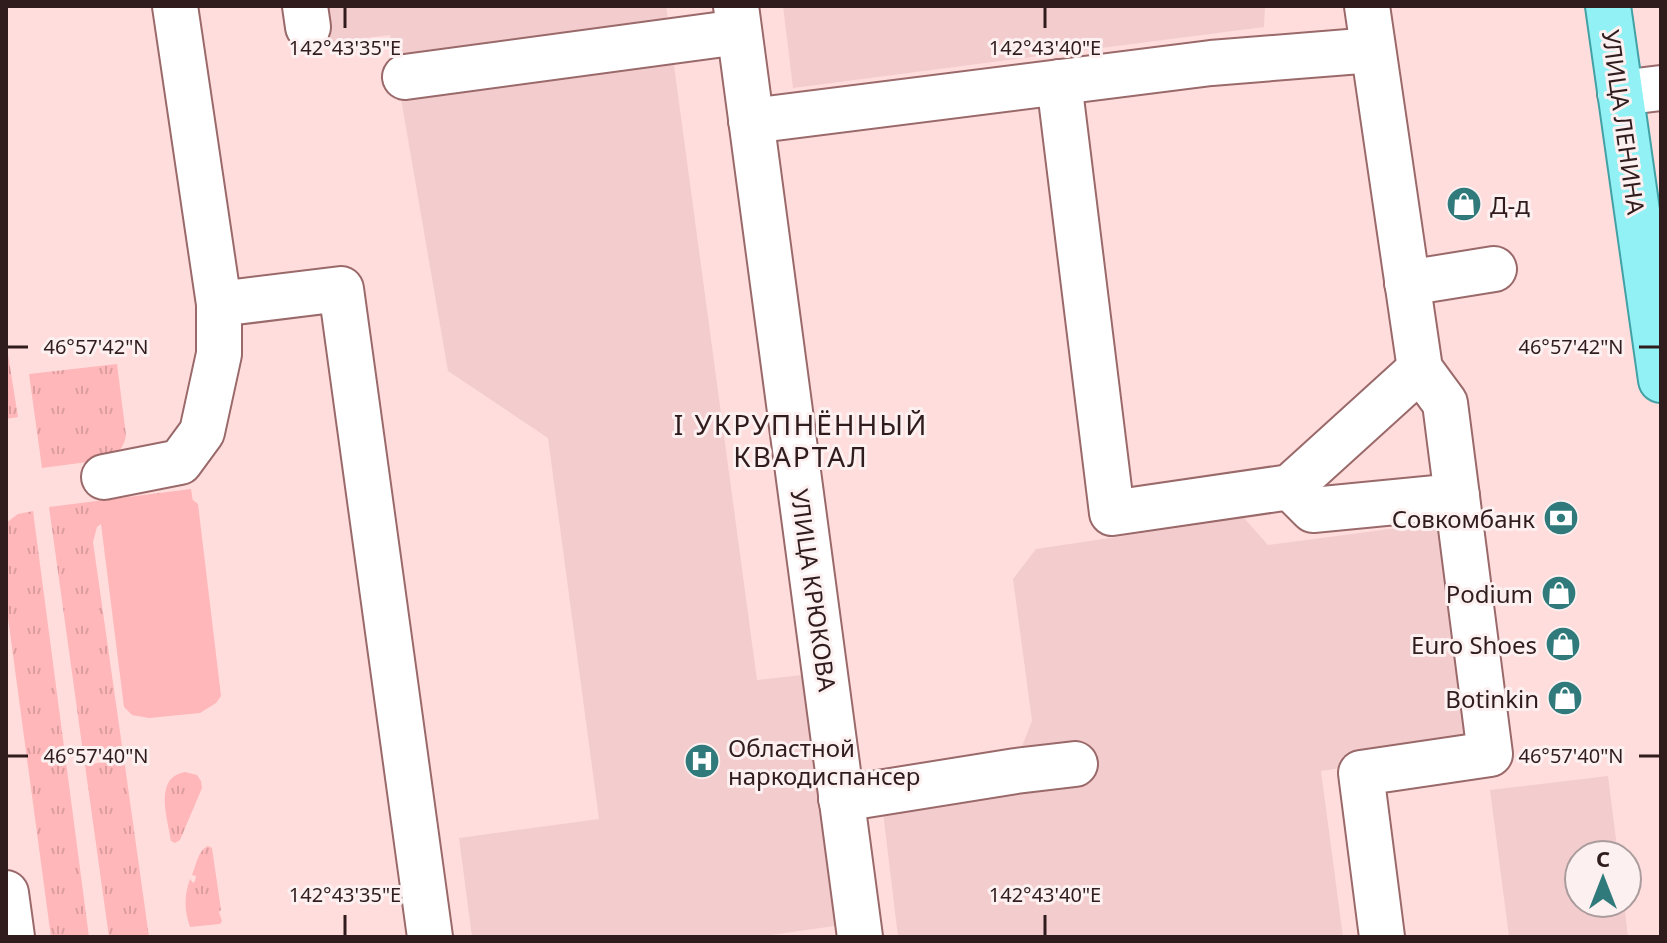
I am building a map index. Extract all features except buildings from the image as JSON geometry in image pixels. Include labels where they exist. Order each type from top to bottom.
[{"type":"main road","name":"УЛИЦА ЛЕНИНА","points":[[1608,6],[1641,91],[1661,380]]},
{"type":"street","points":[[104,477],[180,462],[202,432],[219,354],[219,304],[175,6]]},
{"type":"street","points":[[1367,6],[1420,369],[1445,403],[1490,754],[1361,773],[1382,937]]},
{"type":"street","points":[[405,77],[737,19]]},
{"type":"street","name":"УЛИЦА КРЮКОВА","points":[[737,19],[859,937]]},
{"type":"street","points":[[751,121],[1211,63],[1373,50]]},
{"type":"street","points":[[1059,82],[1112,513],[1290,487],[1420,369]]},
{"type":"street","points":[[1407,283],[1494,269]]},
{"type":"street","points":[[219,304],[341,289],[430,937]]},
{"type":"street","points":[[1290,487],[1313,510],[1457,496]]},
{"type":"street","points":[[841,799],[1075,764]]},
{"type":"street","points":[[6,893],[12,937]]},
{"type":"shaded area","points":[[295,6],[666,6],[757,680],[802,675],[835,926],[756,937],[472,937],[459,838],[599,819],[548,438],[448,371],[390,35],[300,46]]},
{"type":"shaded area","points":[[783,6],[1265,6],[1264,27],[793,88]]},
{"type":"shaded area","points":[[1244,518],[1268,545],[1443,522],[1474,748],[1321,771],[1343,937],[898,937],[879,779],[1018,756],[1032,721],[1013,579],[1036,549]]},
{"type":"shaded area","points":[[1608,776],[1616,839],[1563,839],[1563,919],[1626,919],[1628,937],[1509,937],[1490,790]]},
{"type":"green space","points":[[6,342],[18,417],[6,419]]},
{"type":"green space","points":[[117,364],[126,435],[122,448],[103,460],[42,468],[29,374]]},
{"type":"green space","points":[[191,489],[196,521],[101,524],[97,527],[93,542],[122,746],[83,752],[49,507]]},
{"type":"green space","points":[[173,494],[189,497],[198,504],[221,696],[200,713],[149,718],[132,715],[124,707],[100,516],[108,507],[123,501]]},
{"type":"green space","points":[[33,511],[89,937],[51,937],[6,603],[6,523],[18,514]]},
{"type":"green space","points":[[124,759],[149,937],[109,937],[85,765]]},
{"type":"green space","points":[[185,772],[197,775],[202,788],[180,840],[175,843],[171,841],[167,821],[166,790],[175,776]]},
{"type":"green space","points":[[208,846],[212,848],[222,921],[220,924],[190,927],[186,909],[187,891],[190,879],[193,883],[195,881],[196,876],[192,875],[200,855]]},
{"type":"place","name":"Д-д","points":[[1464,204]]},
{"type":"place","name":"Совкомбанк","points":[[1561,518]]},
{"type":"place","name":"Podium","points":[[1559,593]]},
{"type":"place","name":"Euro Shoes","points":[[1563,644]]},
{"type":"place","name":"Botinkin","points":[[1565,698]]},
{"type":"place","name":"Областной наркодиспансер","points":[[702,761]]},
{"type":"district","name":"I УКРУПНЁННЫЙ КВАРТАЛ","points":[[801,440]]}]
